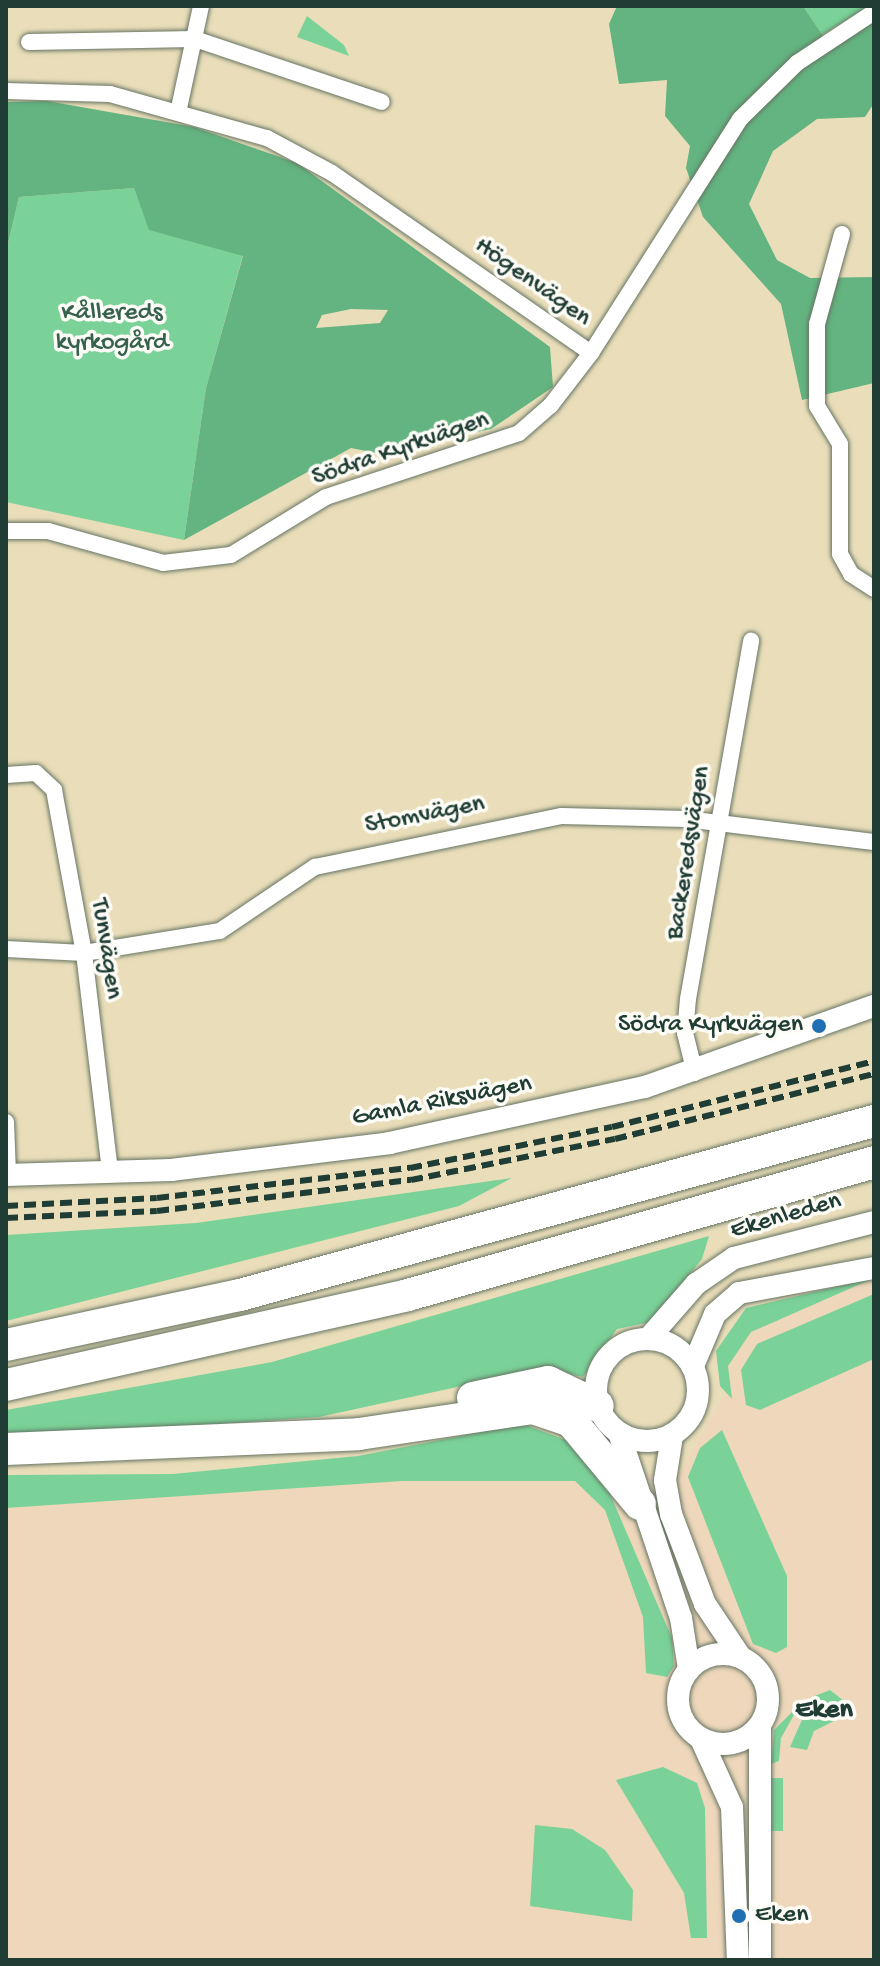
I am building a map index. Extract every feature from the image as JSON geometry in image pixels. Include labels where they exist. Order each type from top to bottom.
[{"type":"highway","points":[[738,1156],[874,1104]]},
{"type":"highway","points":[[6,1345],[240,1295],[874,1121]]},
{"type":"highway","points":[[6,1385],[408,1295],[874,1162]]},
{"type":"highway","points":[[269,1436],[529,1384],[563,1385],[598,1406]]},
{"type":"highway","points":[[6,1449],[359,1434],[533,1408],[571,1421],[640,1504]]},
{"type":"street","points":[[179,108],[201,6]]},
{"type":"street","name":"Högenvägen","points":[[6,91],[98,93],[179,108],[300,153],[591,353],[740,119],[797,63],[874,12]]},
{"type":"street","points":[[29,42],[195,39],[382,102]]},
{"type":"street","points":[[842,234],[817,324],[817,406],[840,444],[843,565],[874,589]]},
{"type":"street","name":"Södra Kyrkvägen","points":[[11,530],[163,563],[231,555],[326,497],[519,433],[551,405],[591,353]]},
{"type":"street","name":"Backeredsvägen","points":[[695,1073],[685,1033],[688,999],[725,823],[751,640]]},
{"type":"street","name":"Tunvägen","points":[[6,775],[36,773],[54,790],[84,953],[110,1172]]},
{"type":"street","name":"Stomvägen","points":[[6,949],[84,953],[220,931],[315,867],[442,836],[562,816],[725,823],[874,842]]},
{"type":"street","name":"Gamla Riksvägen","points":[[7,1175],[110,1172],[390,1143],[695,1073],[874,1006]]},
{"type":"street","points":[[6,1122],[7,1175]]},
{"type":"street","name":"Ekenleden","points":[[598,1406],[603,1364],[619,1347],[648,1339],[696,1284],[734,1258],[874,1222]]},
{"type":"street","points":[[760,1960],[760,1725],[768,1691],[757,1668],[740,1656],[705,1604],[671,1514],[665,1480],[672,1436],[698,1401],[693,1366],[715,1314],[739,1293],[874,1268]]},
{"type":"street","points":[[648,1339],[672,1345],[693,1366]]},
{"type":"street","points":[[598,1406],[619,1433],[640,1504],[681,1618],[689,1669],[679,1708],[701,1739],[732,1807],[738,1960]]},
{"type":"street","points":[[619,1433],[639,1441],[672,1436]]},
{"type":"street","points":[[689,1669],[715,1654],[740,1656]]},
{"type":"street","points":[[701,1739],[734,1743],[760,1725]]},
{"type":"shaded area","points":[[874,1278],[874,1960],[6,1960],[6,1508],[402,1481],[575,1481],[605,1510],[643,1617],[646,1672],[672,1638],[598,1473],[679,1474],[728,1389],[718,1367],[772,1299]]},
{"type":"green space","points":[[617,6],[803,6],[829,45],[874,18],[874,103],[865,117],[817,119],[773,151],[749,204],[777,260],[810,278],[874,277],[874,383],[802,400],[781,304],[703,217],[686,168],[690,146],[665,116],[667,80],[619,84],[609,24]]},
{"type":"green space","points":[[803,6],[869,6],[822,35]]},
{"type":"green space","points":[[307,16],[344,45],[349,56],[297,37]]},
{"type":"green space","points":[[47,101],[194,127],[297,163],[550,347],[553,387],[491,429],[376,453],[351,448],[184,540],[206,388],[243,256],[149,230],[134,188],[19,197],[6,252],[6,102]],"holes":[[[351,309],[388,310],[380,323],[316,328],[322,315]]]},
{"type":"green space","name":"Kållereds kyrkogård","points":[[134,188],[150,230],[243,255],[206,388],[184,540],[6,502],[6,252],[19,197]]},
{"type":"green space","points":[[512,1178],[459,1206],[6,1321],[6,1235],[196,1223]]},
{"type":"green space","points":[[709,1236],[702,1259],[651,1322],[617,1329],[583,1377],[545,1368],[319,1417],[6,1439],[6,1410],[272,1362]]},
{"type":"green space","points":[[874,1278],[751,1332],[728,1366],[732,1399],[720,1386],[716,1351],[746,1308]]},
{"type":"green space","points":[[874,1294],[874,1359],[760,1410],[746,1405],[741,1370],[757,1344]]},
{"type":"green space","points":[[523,1424],[571,1442],[607,1487],[672,1638],[674,1666],[667,1677],[646,1673],[643,1617],[605,1510],[575,1481],[402,1481],[6,1508],[6,1475],[173,1474],[358,1456]]},
{"type":"green space","points":[[722,1430],[787,1576],[787,1647],[776,1653],[753,1644],[688,1477],[700,1448]]},
{"type":"green space","points":[[830,1690],[844,1701],[840,1718],[814,1731],[807,1750],[790,1747],[812,1697]]},
{"type":"green space","points":[[800,1704],[781,1738],[779,1761],[771,1764],[774,1730]]},
{"type":"green space","points":[[663,1767],[697,1783],[705,1808],[707,1938],[691,1938],[684,1893],[616,1780]]},
{"type":"green space","points":[[771,1778],[783,1778],[783,1831],[771,1831]]},
{"type":"green space","points":[[535,1825],[572,1829],[605,1850],[633,1890],[632,1921],[530,1906]]},
{"type":"railway","points":[[6,1206],[157,1198],[410,1168],[612,1127],[874,1061]]},
{"type":"railway","points":[[6,1218],[157,1211],[411,1180],[615,1139],[874,1074]]},
{"type":"place","name":"Södra Kyrkvägen","points":[[819,1026]]},
{"type":"place","name":"Eken","points":[[739,1916]]},
{"type":"district","name":"Eken","points":[[824,1711]]}]
